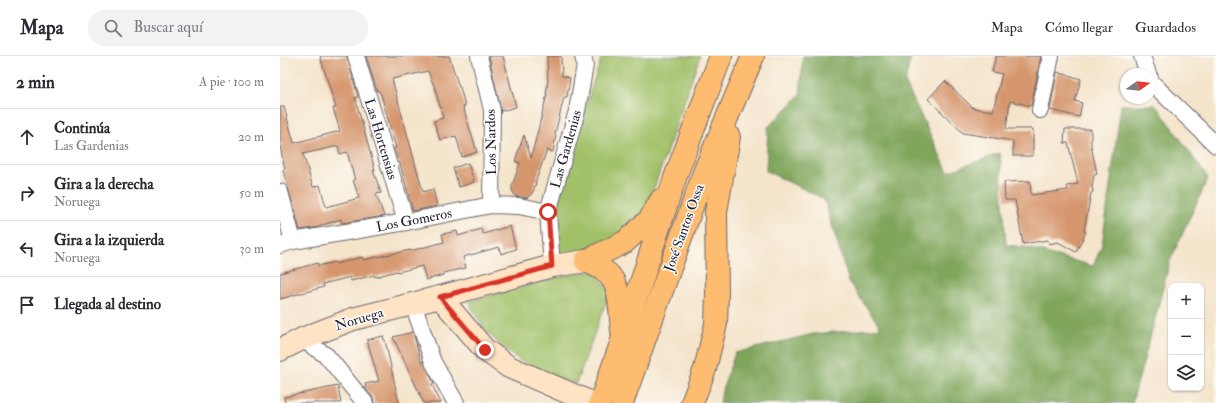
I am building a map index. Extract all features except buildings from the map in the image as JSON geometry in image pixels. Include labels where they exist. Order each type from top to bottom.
[{"type":"highway","name":"José Santos Ossa","points":[[600,403],[623,338],[675,178],[722,56]]},
{"type":"highway","name":"José Santos Ossa","points":[[622,403],[705,170],[752,59]]},
{"type":"highway","points":[[692,403],[705,369],[716,324],[716,212],[734,114],[752,59]]},
{"type":"highway","points":[[586,261],[625,242],[650,219],[675,178]]},
{"type":"highway","points":[[586,261],[600,268],[614,282],[618,294],[623,338]]},
{"type":"main road","name":"Noruega","points":[[280,350],[302,338],[353,319],[552,266],[586,261]]},
{"type":"main road","points":[[440,297],[485,350],[509,367],[584,400]]},
{"type":"street","name":"Las Hortensias","points":[[356,56],[406,222]]},
{"type":"street","name":"Los Nardos","points":[[479,56],[492,110],[491,205]]},
{"type":"street","name":"Las Gardenias","points":[[552,266],[548,212],[577,112],[585,65],[583,56]]},
{"type":"street","points":[[1040,110],[1051,56]]},
{"type":"street","points":[[1142,56],[1146,68]]},
{"type":"street","points":[[1156,87],[1216,145]]},
{"type":"street","points":[[280,192],[287,243]]},
{"type":"street","name":"Los Gomeros","points":[[287,243],[491,205],[519,206],[548,212]]},
{"type":"street","points":[[413,304],[434,362],[456,403]]},
{"type":"street","points":[[302,338],[327,356],[365,403]]},
{"type":"green space","points":[[602,56],[700,56],[647,208],[622,241],[557,259],[551,212]]},
{"type":"green space","points":[[803,56],[911,56],[905,82],[948,172],[1000,153],[1006,245],[1025,247],[1093,266],[1102,245],[1121,105],[1156,105],[1208,178],[1170,261],[1132,403],[720,403],[722,391],[735,353],[813,334],[881,328],[849,282],[824,199],[766,171],[768,127],[800,95]]},
{"type":"green space","points":[[583,272],[595,272],[610,291],[576,384],[530,367],[509,352],[488,333],[480,323],[470,301],[567,275]]},
{"type":"route","points":[[485,350],[440,297],[552,266],[548,212]]}]
